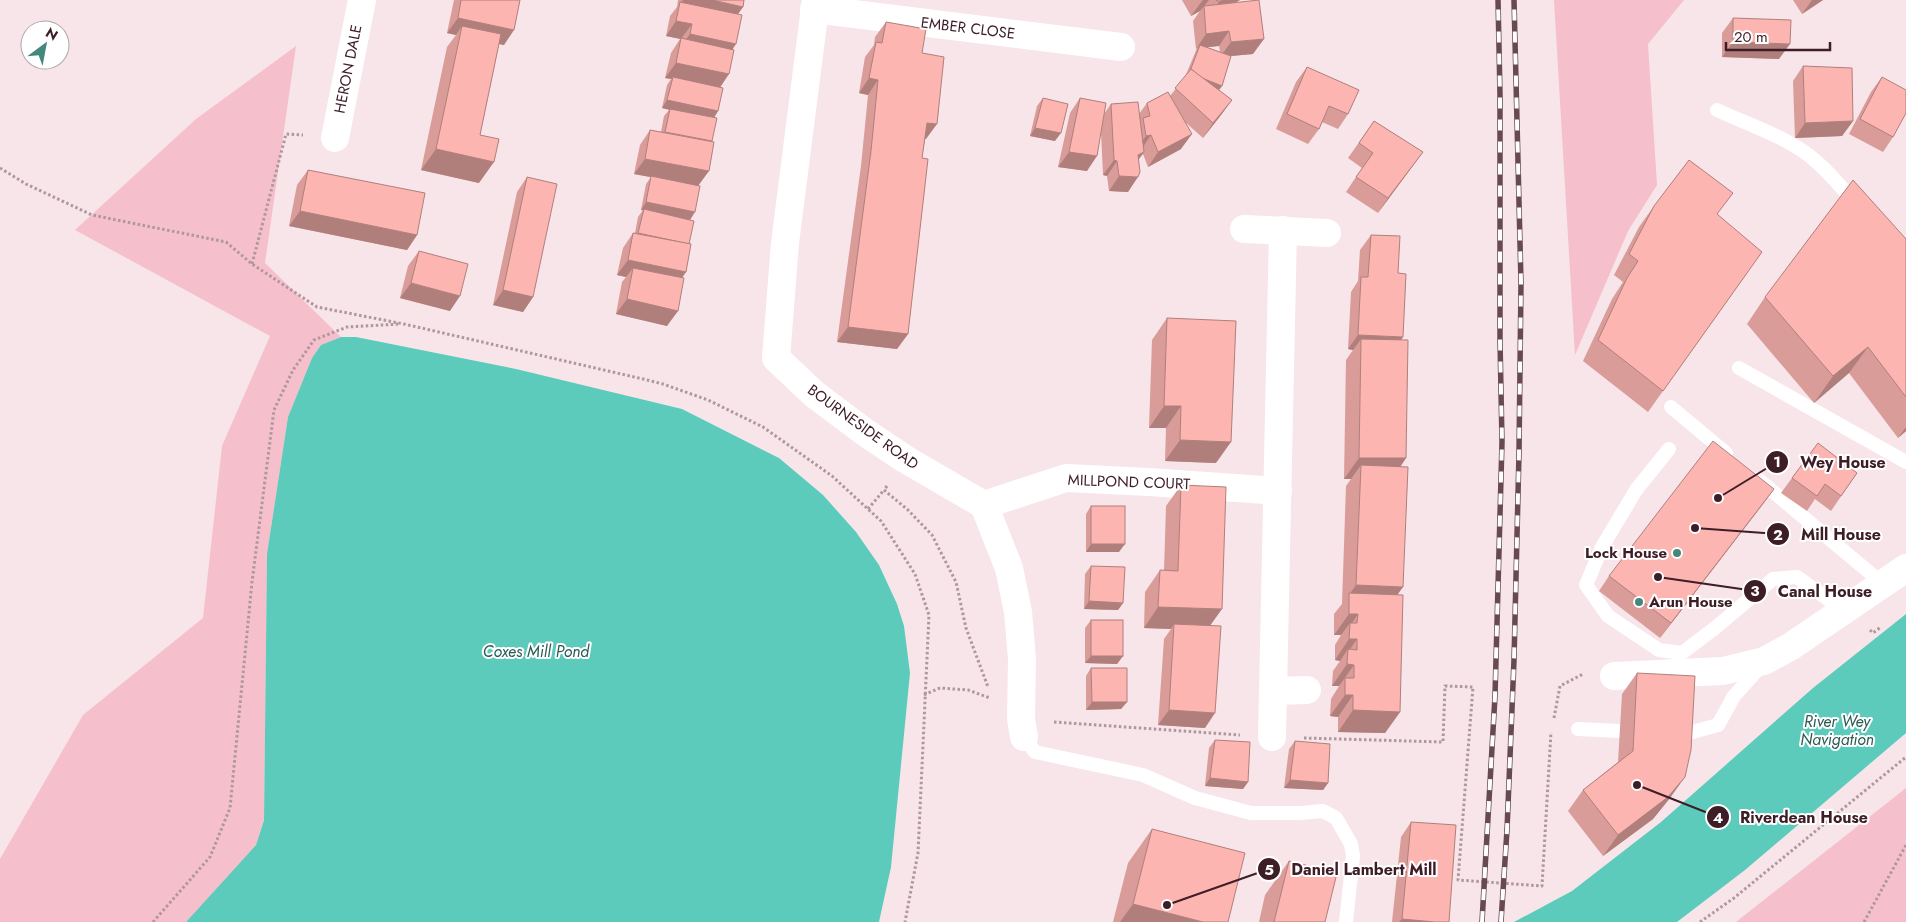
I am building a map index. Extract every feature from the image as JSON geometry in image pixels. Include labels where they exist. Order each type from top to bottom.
[{"type":"street","name":"HERON DALE","points":[[335,138],[362,0]]},
{"type":"street","name":"EMBER CLOSE","points":[[815,4],[1121,47]]},
{"type":"street","name":"BOURNESIDE ROAD","points":[[815,4],[785,243],[776,358],[814,394],[905,459],[984,505]]},
{"type":"street","points":[[1244,229],[1327,233]]},
{"type":"street","points":[[1272,737],[1283,230]]},
{"type":"street","name":"MILLPOND COURT","points":[[984,505],[1066,478],[1278,491]]},
{"type":"street","points":[[984,505],[1009,568],[1018,612],[1022,659],[1021,719],[1024,737]]},
{"type":"street","points":[[1614,676],[1723,672],[1764,661],[1790,647],[1906,568]]},
{"type":"street","points":[[1274,691],[1307,690]]},
{"type":"lane","points":[[1717,110],[1771,134],[1807,154],[1836,180],[1867,216]]},
{"type":"lane","points":[[1739,368],[1906,462]]},
{"type":"lane","points":[[1671,407],[1882,583]]},
{"type":"lane","points":[[1669,449],[1636,490],[1602,547],[1586,585],[1608,616],[1658,650],[1682,653],[1716,628],[1773,579],[1797,576],[1843,610]]},
{"type":"lane","points":[[1678,736],[1718,725],[1734,696],[1764,661]]},
{"type":"lane","points":[[1578,729],[1620,731]]},
{"type":"lane","points":[[1024,737],[1035,752],[1143,776],[1195,798],[1251,813],[1323,811],[1336,818],[1351,844],[1352,856],[1346,922]]},
{"type":"path","points":[[252,264],[286,134],[335,138]]},
{"type":"path","points":[[0,168],[26,184],[92,214],[226,242],[252,264],[317,307],[404,324],[656,382],[708,400],[763,427],[832,476],[881,520],[915,574],[928,615],[918,853],[905,922]]},
{"type":"path","points":[[153,922],[210,858],[230,808],[252,582],[274,410],[293,370],[314,340],[347,327],[404,324]]},
{"type":"path","points":[[868,509],[884,490],[905,459]]},
{"type":"path","points":[[884,490],[908,510],[932,535],[956,582],[966,628],[993,699],[968,690],[959,689],[940,688],[924,694]]},
{"type":"path","points":[[1554,720],[1560,686],[1580,674],[1614,676]]},
{"type":"path","points":[[1473,687],[1458,880],[1542,886],[1552,729]]},
{"type":"path","points":[[1700,922],[1734,898],[1906,757]]},
{"type":"path","points":[[1864,922],[1906,845]]},
{"type":"shaded area","points":[[1554,0],[1684,0],[1648,44],[1657,185],[1628,231],[1575,355]]},
{"type":"shaded area","points":[[296,46],[265,263],[341,337],[321,345],[312,358],[288,417],[267,554],[264,819],[256,845],[186,922],[0,922],[0,859],[83,715],[203,618],[222,446],[270,336],[75,230],[196,119]]},
{"type":"shaded area","points":[[1906,788],[1906,922],[1736,922]]},
{"type":"water","name":"Coxes Mill Pond","points":[[341,337],[356,337],[516,369],[682,409],[779,458],[823,495],[856,532],[879,565],[897,604],[904,626],[910,673],[891,867],[879,922],[186,922],[256,845],[264,820],[267,554],[288,417],[312,358],[321,345]]},
{"type":"water","name":"River Wey Navigation","points":[[1906,614],[1906,733],[1745,870],[1677,922],[1514,922],[1572,891],[1661,822],[1813,688]]},
{"type":"building","points":[[461,0],[520,0],[514,30],[458,18]]},
{"type":"building","points":[[712,0],[744,0],[743,7]]},
{"type":"building","points":[[1259,0],[1264,39],[1231,42],[1229,31],[1206,34],[1204,6]]},
{"type":"building","points":[[680,2],[742,15],[736,44],[690,34],[692,24],[676,21]]},
{"type":"building","points":[[1733,18],[1791,20],[1790,44],[1733,42]]},
{"type":"building","points":[[886,22],[926,29],[922,53],[944,57],[937,124],[927,123],[922,158],[928,159],[908,334],[848,327],[871,151],[878,80],[869,78],[876,42],[882,43]]},
{"type":"building","points":[[462,26],[501,34],[480,135],[499,139],[494,162],[436,149]]},
{"type":"building","points":[[681,38],[734,50],[729,74],[676,63]]},
{"type":"building","points":[[1200,45],[1231,56],[1222,86],[1202,78],[1191,69],[1190,71]]},
{"type":"building","points":[[1803,66],[1852,68],[1853,121],[1805,123]]},
{"type":"building","points":[[1307,67],[1359,90],[1348,114],[1329,106],[1319,129],[1287,114]]},
{"type":"building","points":[[1191,69],[1232,100],[1213,123],[1175,88]]},
{"type":"building","points":[[673,77],[723,88],[718,111],[667,100]]},
{"type":"building","points":[[1882,77],[1906,90],[1906,113],[1893,137],[1860,119]]},
{"type":"building","points":[[1168,92],[1192,134],[1158,152],[1151,135],[1146,136],[1143,118],[1150,116],[1147,103]]},
{"type":"building","points":[[1043,98],[1068,104],[1061,133],[1035,128]]},
{"type":"building","points":[[1080,98],[1106,103],[1097,156],[1069,152]]},
{"type":"building","points":[[1138,102],[1144,152],[1138,155],[1140,172],[1138,177],[1119,176],[1117,161],[1114,160],[1111,104]]},
{"type":"building","points":[[670,109],[717,118],[712,141],[665,132]]},
{"type":"building","points":[[1374,121],[1423,152],[1388,198],[1356,177],[1373,153],[1359,143]]},
{"type":"building","points":[[650,130],[714,142],[709,171],[645,159]]},
{"type":"building","points":[[1689,160],[1733,193],[1717,214],[1762,252],[1663,391],[1598,340],[1627,278],[1638,261],[1629,254],[1654,206]]},
{"type":"building","points":[[308,170],[425,193],[417,235],[300,211]]},
{"type":"building","points":[[651,176],[700,186],[695,212],[646,202]]},
{"type":"building","points":[[527,177],[557,184],[533,297],[503,290]]},
{"type":"building","points":[[1853,180],[1906,239],[1906,397],[1868,347],[1833,376],[1765,297]]},
{"type":"building","points":[[644,209],[694,221],[689,244],[638,233]]},
{"type":"building","points":[[633,233],[691,244],[686,272],[628,260]]},
{"type":"building","points":[[1371,235],[1400,236],[1398,273],[1406,274],[1403,337],[1358,335],[1361,277],[1368,277]]},
{"type":"building","points":[[419,251],[468,264],[460,296],[411,283]]},
{"type":"building","points":[[633,268],[684,278],[678,311],[627,299]]},
{"type":"building","points":[[1167,318],[1236,321],[1231,442],[1180,440],[1181,406],[1164,406]]},
{"type":"building","points":[[1361,339],[1408,340],[1406,458],[1359,458]]},
{"type":"building","points":[[1713,441],[1774,489],[1671,623],[1609,576]]},
{"type":"building","points":[[1818,443],[1857,473],[1841,496],[1825,484],[1817,496],[1792,478]]},
{"type":"building","points":[[1361,465],[1408,467],[1403,587],[1356,585]]},
{"type":"building","points":[[1181,485],[1226,487],[1222,609],[1158,607],[1160,570],[1178,571]]},
{"type":"building","points":[[1091,506],[1125,506],[1125,544],[1091,544]]},
{"type":"building","points":[[1091,566],[1125,567],[1123,603],[1089,601]]},
{"type":"building","points":[[1349,593],[1403,595],[1400,712],[1353,710],[1353,695],[1345,695],[1345,678],[1354,678],[1354,665],[1347,664],[1348,649],[1357,650],[1357,639],[1349,639],[1350,623],[1357,623],[1358,614],[1349,614]]},
{"type":"building","points":[[1091,620],[1123,620],[1123,656],[1091,656]]},
{"type":"building","points":[[1174,624],[1221,626],[1215,713],[1169,710]]},
{"type":"building","points":[[1091,668],[1127,668],[1127,702],[1092,702]]},
{"type":"building","points":[[1637,673],[1695,676],[1691,750],[1685,777],[1668,797],[1618,835],[1583,790],[1633,751]]},
{"type":"building","points":[[1215,740],[1250,742],[1248,782],[1210,778]]},
{"type":"building","points":[[1295,741],[1330,744],[1328,783],[1290,780]]},
{"type":"building","points":[[1411,822],[1456,825],[1449,922],[1402,919]]},
{"type":"building","points":[[1152,829],[1245,853],[1228,922],[1203,922],[1133,904]]},
{"type":"building","points":[[1289,861],[1337,873],[1325,922],[1274,922]]},
{"type":"railway","points":[[1482,922],[1495,696],[1502,442],[1498,0]]},
{"type":"railway","points":[[1501,922],[1514,660],[1519,453],[1521,283],[1514,0]]},
{"type":"place","name":"Wey House","points":[[1718,498]]},
{"type":"place","name":"Mill House","points":[[1695,528]]},
{"type":"place","name":"Lock House","points":[[1677,553]]},
{"type":"place","name":"Canal House","points":[[1658,577]]},
{"type":"place","name":"Arun House","points":[[1639,602]]},
{"type":"place","name":"Riverdean House","points":[[1637,785]]},
{"type":"place","name":"Daniel Lambert Mill","points":[[1167,905]]}]
